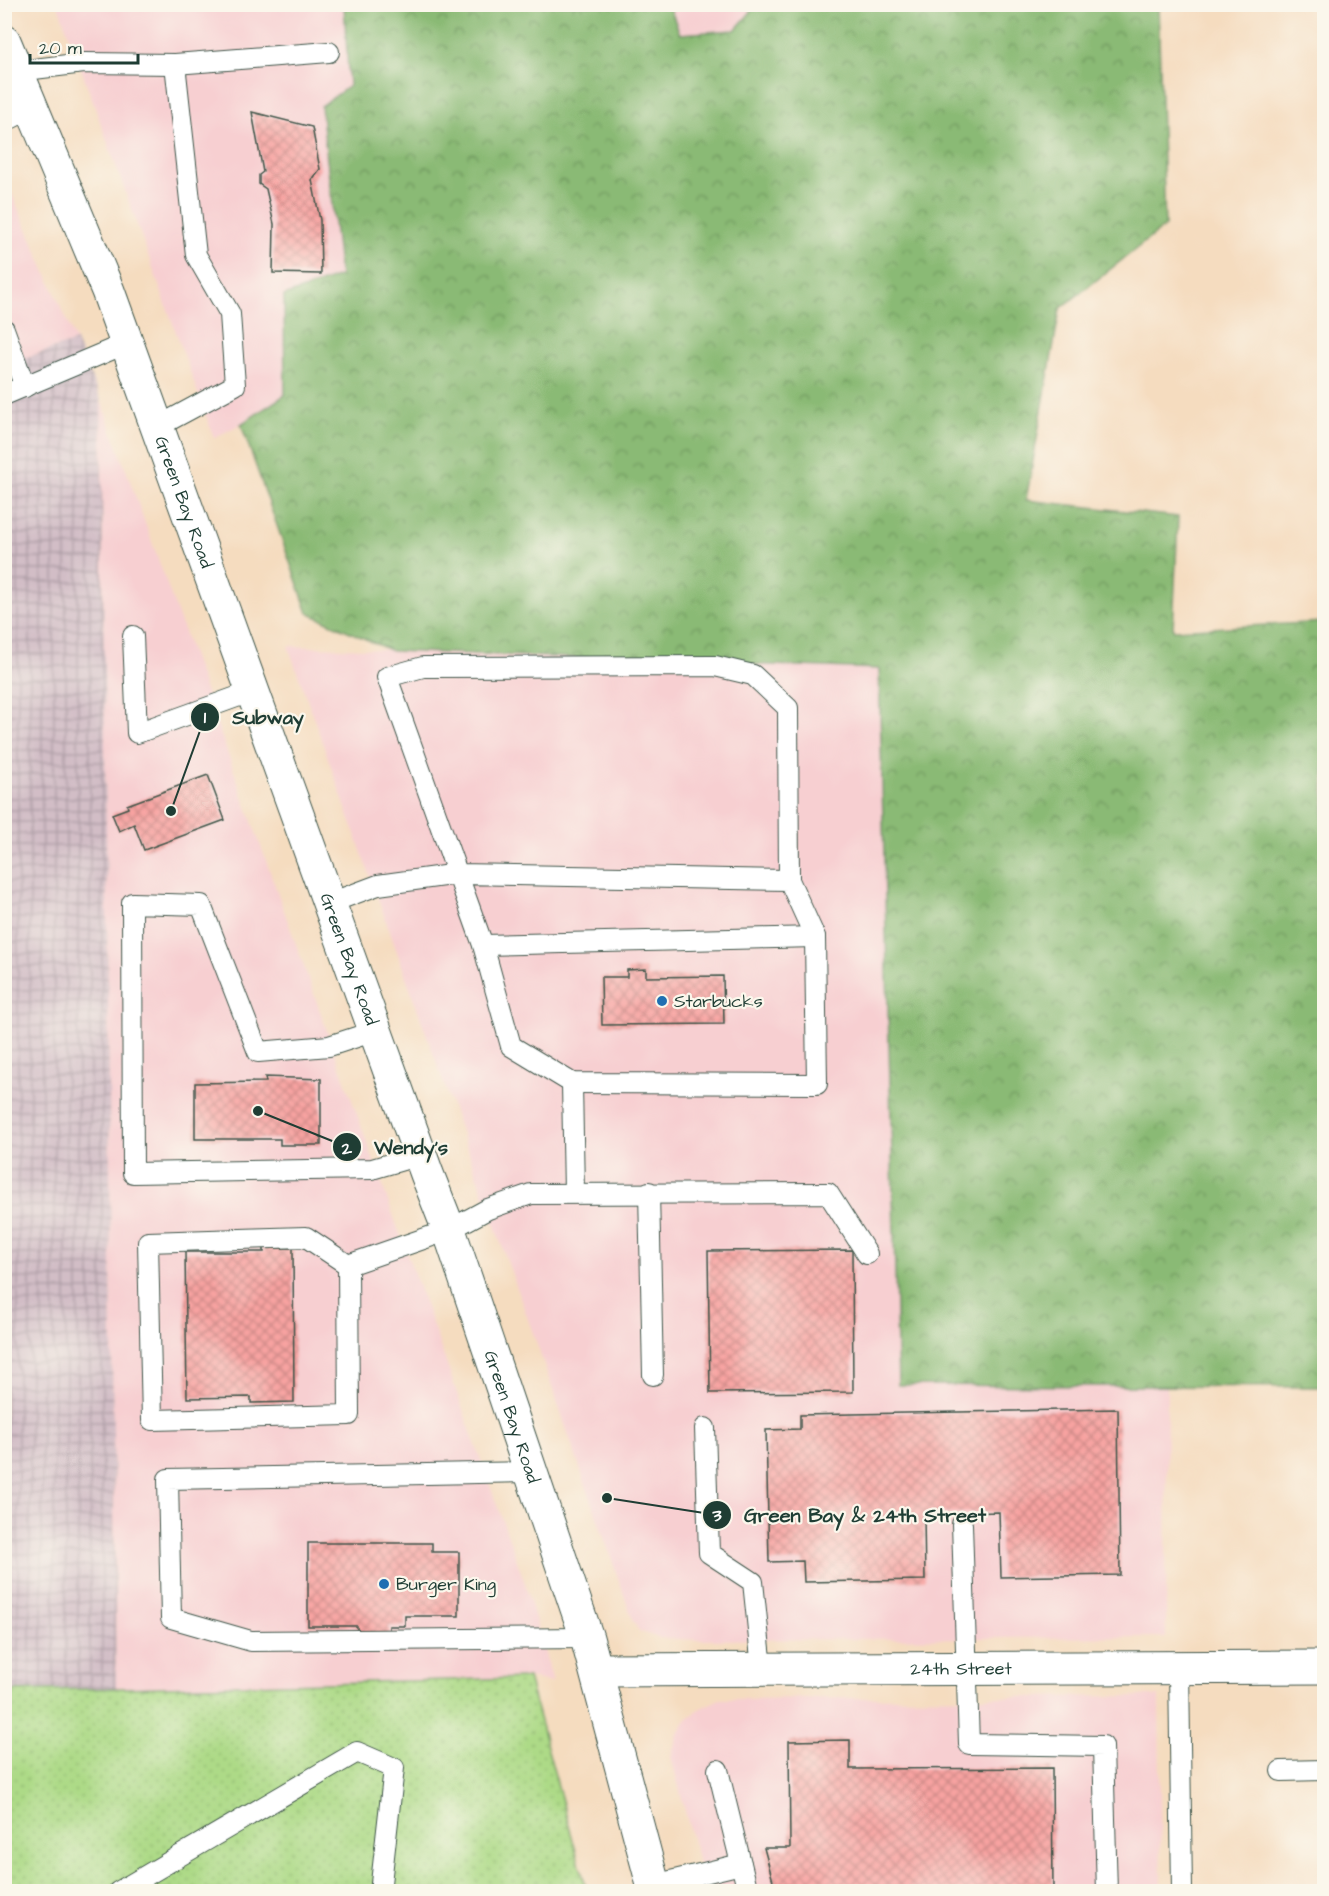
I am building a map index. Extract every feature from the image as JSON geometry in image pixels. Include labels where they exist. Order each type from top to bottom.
[{"type":"main road","name":"Green Bay Road","points":[[4,41],[74,203],[127,343],[449,1230],[597,1670],[654,1888]]},
{"type":"main road","name":"24th Street","points":[[597,1670],[1324,1667]]},
{"type":"lane","points":[[17,71],[84,63],[175,64],[329,52]]},
{"type":"lane","points":[[157,427],[235,385],[230,314],[196,255],[175,64]]},
{"type":"lane","points":[[4,122],[33,107]]},
{"type":"lane","points":[[4,329],[9,356],[25,387]]},
{"type":"lane","points":[[4,395],[127,343]]},
{"type":"lane","points":[[133,636],[137,733],[253,691]]},
{"type":"lane","points":[[715,666],[753,675],[788,708],[789,880],[814,937],[817,1084],[572,1083],[512,1046],[483,945],[387,677],[423,667],[715,666]]},
{"type":"lane","points":[[330,903],[378,885],[458,874],[789,880]]},
{"type":"lane","points":[[375,1031],[329,1046],[258,1052],[201,905],[132,903],[133,1173],[372,1169],[420,1155]]},
{"type":"lane","points":[[483,945],[814,937]]},
{"type":"lane","points":[[572,1083],[574,1193]]},
{"type":"lane","points":[[650,1192],[653,1375]]},
{"type":"lane","points":[[348,1265],[449,1230],[488,1209],[531,1194],[574,1193],[828,1193],[867,1254]]},
{"type":"lane","points":[[306,1237],[348,1265],[349,1415],[152,1420],[148,1242],[306,1237]]},
{"type":"lane","points":[[705,1428],[709,1553],[753,1582],[762,1668]]},
{"type":"lane","points":[[531,1472],[168,1479],[171,1618],[251,1641],[587,1638]]},
{"type":"lane","points":[[962,1524],[969,1744],[1103,1746],[1107,1892]]},
{"type":"lane","points":[[1179,1667],[1182,1892]]},
{"type":"lane","points":[[118,1892],[357,1752],[393,1768],[380,1892]]},
{"type":"lane","points":[[718,1770],[748,1892]]},
{"type":"lane","points":[[1281,1770],[1324,1770]]},
{"type":"lane","points":[[654,1888],[741,1864]]},
{"type":"shaded area","points":[[58,5],[344,5],[349,87],[321,106],[340,276],[284,296],[285,395],[241,424],[214,438]]},
{"type":"shaded area","points":[[669,5],[757,5],[735,30],[680,34]]},
{"type":"shaded area","points":[[4,176],[76,341],[5,365],[4,365]]},
{"type":"shaded area","points":[[76,341],[101,400],[116,1688],[5,1691],[4,365]]},
{"type":"shaded area","points":[[101,400],[525,1583],[553,1682],[528,1678],[116,1688]]},
{"type":"shaded area","points":[[288,646],[879,669],[898,1385],[1167,1386],[1166,1637],[702,1640],[659,1638],[639,1631],[633,1621]]},
{"type":"shaded area","points":[[1159,1696],[1161,1891],[706,1891],[671,1757],[677,1735],[685,1722],[699,1709],[720,1699]]},
{"type":"green space","points":[[344,5],[669,5],[680,34],[735,30],[757,5],[1158,5],[1165,226],[1060,309],[1026,500],[1178,517],[1173,630],[1324,622],[1324,1387],[898,1385],[879,669],[392,651],[308,613],[241,424],[285,395],[284,296],[340,276],[321,106],[349,86]]},
{"type":"green space","points":[[528,1678],[587,1891],[5,1891],[4,1691]]},
{"type":"building","points":[[252,112],[312,127],[320,169],[312,180],[320,220],[321,274],[273,273],[274,224],[266,189],[259,184],[259,175],[263,172]]},
{"type":"building","points":[[208,775],[225,820],[144,850],[134,824],[119,831],[112,814],[128,808],[127,805]]},
{"type":"building","name":"Starbucks","points":[[646,969],[646,977],[723,976],[724,1024],[602,1025],[601,977],[627,977],[627,970]]},
{"type":"building","points":[[265,1077],[321,1079],[321,1145],[280,1145],[280,1139],[195,1139],[195,1083],[266,1082]]},
{"type":"building","points":[[264,1248],[293,1248],[294,1402],[251,1403],[251,1397],[187,1398],[185,1252],[264,1252]]},
{"type":"building","points":[[852,1250],[853,1392],[710,1393],[708,1251]]},
{"type":"building","points":[[1118,1409],[1120,1575],[1001,1577],[999,1512],[924,1514],[925,1580],[804,1582],[803,1561],[769,1562],[766,1430],[800,1429],[800,1415]]},
{"type":"building","name":"Burger King","points":[[308,1543],[432,1543],[432,1552],[459,1552],[459,1616],[405,1616],[405,1626],[389,1626],[389,1646],[357,1647],[357,1626],[308,1626]]},
{"type":"building","points":[[850,1740],[850,1769],[1052,1768],[1053,1892],[776,1892],[764,1848],[790,1848],[789,1741]]},
{"type":"place","name":"Subway","points":[[171,811]]},
{"type":"place","name":"Starbucks","points":[[662,1001]]},
{"type":"place","name":"Wendy's","points":[[258,1111]]},
{"type":"place","name":"Green Bay & 24th Street","points":[[607,1498]]},
{"type":"place","name":"Burger King","points":[[384,1584]]}]
